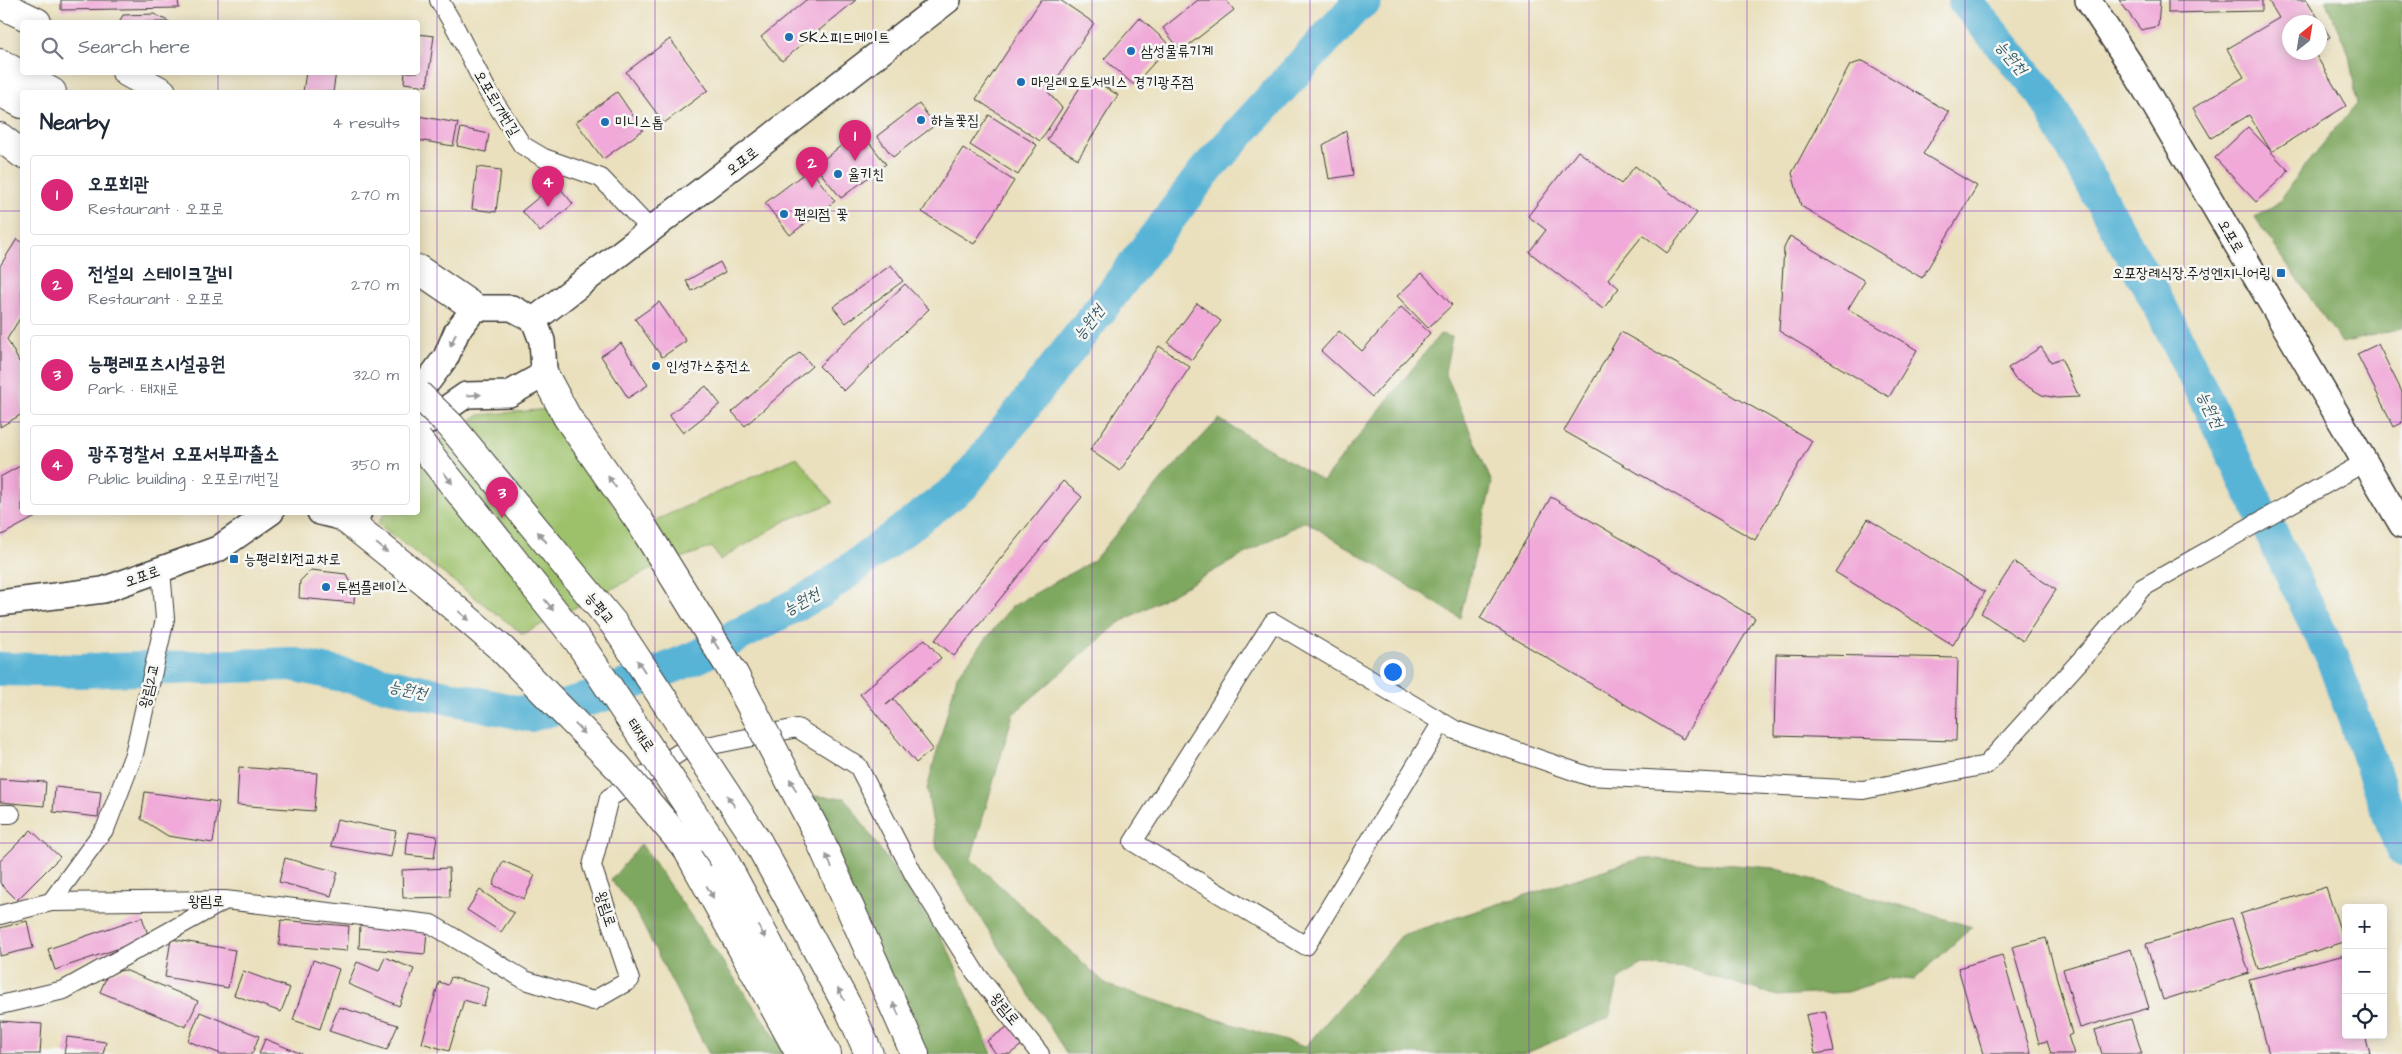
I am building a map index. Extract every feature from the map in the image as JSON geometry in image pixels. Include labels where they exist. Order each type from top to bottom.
[{"type":"highway","points":[[0,4],[33,20]]},
{"type":"highway","points":[[0,63],[20,74]]},
{"type":"highway","points":[[22,75],[48,90]]},
{"type":"highway","points":[[131,75],[158,90]]},
{"type":"highway","points":[[0,92],[20,103]]},
{"type":"highway","points":[[0,138],[20,153]]},
{"type":"highway","points":[[420,270],[475,308]]},
{"type":"highway","points":[[543,372],[567,417],[640,522],[734,674],[815,829],[915,1054]]},
{"type":"highway","name":"능평교","points":[[420,396],[451,426],[614,624],[758,842],[850,1011],[869,1054]]},
{"type":"highway","name":"태재로","points":[[420,442],[578,640],[723,858],[827,1054]]},
{"type":"highway","points":[[342,515],[427,584],[501,648],[617,766],[687,849],[800,1054]]},
{"type":"street","name":"오포로171번길","points":[[439,0],[487,90],[522,145],[544,158],[601,178],[652,231]]},
{"type":"street","name":"오포로","points":[[534,320],[652,231],[948,0]]},
{"type":"street","name":"오포로","points":[[2088,0],[2132,67],[2402,525]]},
{"type":"street","points":[[420,387],[446,358],[457,331],[475,308],[512,308],[534,320],[542,341],[543,372],[541,376],[509,394],[466,395],[420,427]]},
{"type":"street","points":[[1442,722],[1306,946],[1134,842],[1273,622],[1442,722],[1455,730],[1588,776],[1863,790],[1986,766],[2097,642],[2142,588],[2366,462]]},
{"type":"street","name":"오포로","points":[[0,603],[103,590],[218,549],[266,515]]},
{"type":"street","name":"왕림2교","points":[[51,902],[106,827],[134,754],[165,619],[161,569]]},
{"type":"street","name":"왕림로","points":[[0,915],[51,902],[226,900],[431,924],[524,980],[593,1001],[630,980],[592,866],[609,798],[682,751],[796,728],[858,766],[914,875],[975,972],[1040,1054]]},
{"type":"street","points":[[0,1006],[64,990],[226,900]]},
{"type":"green space","points":[[2325,0],[2402,0],[2402,328],[2342,343],[2255,218],[2279,202],[2298,174],[2357,103],[2349,55]]},
{"type":"green space","points":[[1440,334],[1452,337],[1445,372],[1492,483],[1460,618],[1305,521],[1119,623],[1013,714],[971,859],[1107,985],[1305,1047],[1402,935],[1641,858],[1774,868],[1972,927],[1914,980],[1890,978],[1847,992],[1777,996],[1686,968],[1641,965],[1619,979],[1609,1018],[1524,1054],[1067,1054],[937,849],[927,789],[957,676],[1011,607],[1094,560],[1163,478],[1219,419],[1323,481]]},
{"type":"green space","points":[[550,409],[631,531],[797,457],[833,503],[787,520],[720,560],[712,547],[651,569],[523,634],[378,524],[384,515],[420,515],[420,461],[439,441],[479,415]]},
{"type":"green space","points":[[813,796],[845,798],[947,947],[992,1054],[920,1054]]},
{"type":"green space","points":[[641,844],[787,1054],[709,1054],[635,910],[611,880]]},
{"type":"building","points":[[61,0],[178,0],[179,8],[61,10]]},
{"type":"building","points":[[806,0],[856,0],[782,61],[761,37]]},
{"type":"building","points":[[1041,0],[1060,0],[1094,23],[1048,92],[1062,108],[1040,141],[976,99]]},
{"type":"building","points":[[1198,0],[1226,0],[1234,10],[1181,51],[1163,28]]},
{"type":"building","points":[[2119,0],[2160,0],[2158,26],[2141,30]]},
{"type":"building","points":[[2168,0],[2262,0],[2262,11],[2168,13]]},
{"type":"building","points":[[2268,0],[2307,0],[2316,15],[2282,15],[2282,60],[2319,60],[2346,106],[2271,152],[2289,171],[2256,202],[2215,158],[2248,127],[2271,151],[2249,115],[2211,138],[2193,108],[2244,77],[2227,49],[2279,18]]},
{"type":"building","points":[[154,14],[166,20],[120,20],[123,15]]},
{"type":"building","points":[[1140,18],[1170,45],[1134,85],[1104,59]]},
{"type":"building","points":[[420,34],[434,36],[427,86],[404,83],[405,75],[420,75]]},
{"type":"building","points":[[670,39],[708,90],[664,123],[626,72]]},
{"type":"building","points":[[1863,61],[1949,112],[1923,154],[1977,186],[1922,278],[1801,206],[1792,173],[1850,65]]},
{"type":"building","points":[[306,75],[336,75],[333,90],[303,90]]},
{"type":"building","points":[[1087,76],[1118,95],[1078,159],[1047,140]]},
{"type":"building","points":[[617,92],[643,130],[603,159],[576,122]]},
{"type":"building","points":[[919,104],[935,125],[893,157],[877,136]]},
{"type":"building","points":[[989,115],[1037,145],[1018,175],[970,145]]},
{"type":"building","points":[[420,116],[458,123],[453,146],[420,140]]},
{"type":"building","points":[[461,128],[489,134],[486,152],[457,146]]},
{"type":"building","points":[[860,131],[886,164],[841,198],[815,166]]},
{"type":"building","points":[[1346,131],[1353,175],[1329,179],[1323,145]]},
{"type":"building","points":[[963,148],[1014,181],[974,244],[922,212]]},
{"type":"building","points":[[1578,151],[1621,184],[1635,166],[1697,213],[1667,253],[1643,235],[1608,279],[1619,288],[1603,309],[1529,252],[1546,230],[1528,216]]},
{"type":"building","points":[[477,167],[501,170],[496,212],[472,209]]},
{"type":"building","points":[[810,169],[835,201],[790,235],[765,203]]},
{"type":"building","points":[[556,183],[573,204],[540,232],[522,211]]},
{"type":"building","points":[[1790,236],[1865,281],[1848,309],[1917,350],[1889,397],[1779,331],[1784,248]]},
{"type":"building","points":[[17,239],[20,241],[20,318],[7,339],[20,363],[20,415],[0,427],[0,266]]},
{"type":"building","points":[[720,262],[725,272],[692,291],[686,281]]},
{"type":"building","points":[[891,265],[903,281],[846,323],[833,307]]},
{"type":"building","points":[[1422,273],[1452,305],[1428,328],[1397,296]]},
{"type":"building","points":[[905,284],[929,309],[844,391],[819,366]]},
{"type":"building","points":[[659,302],[686,341],[662,357],[635,319]]},
{"type":"building","points":[[1197,303],[1221,321],[1192,360],[1168,343]]},
{"type":"building","points":[[1401,307],[1430,333],[1372,397],[1321,351],[1339,331],[1362,351]]},
{"type":"building","points":[[1621,332],[1812,441],[1755,540],[1564,431]]},
{"type":"building","points":[[621,343],[648,385],[628,398],[601,356]]},
{"type":"building","points":[[2378,344],[2402,392],[2402,423],[2394,427],[2357,354]]},
{"type":"building","points":[[1159,346],[1190,367],[1120,471],[1090,450]]},
{"type":"building","points":[[2041,347],[2051,362],[2061,358],[2079,397],[2057,398],[2042,395],[2015,379],[2008,368]]},
{"type":"building","points":[[800,352],[812,366],[745,426],[732,412]]},
{"type":"building","points":[[706,386],[720,404],[683,433],[669,415]]},
{"type":"building","points":[[20,466],[20,515],[39,515],[0,536],[0,477]]},
{"type":"building","points":[[1063,481],[1082,497],[954,656],[935,640]]},
{"type":"building","points":[[1551,497],[1755,618],[1683,739],[1480,618]]},
{"type":"building","points":[[1868,519],[1985,592],[1953,645],[1835,572]]},
{"type":"building","points":[[2014,562],[2056,590],[2023,641],[1981,613]]},
{"type":"building","points":[[311,570],[346,574],[355,589],[354,603],[299,598],[300,581]]},
{"type":"building","points":[[925,639],[941,658],[886,705],[894,699],[933,749],[916,763],[860,694]]},
{"type":"building","points":[[1776,654],[1958,658],[1956,741],[1774,736]]},
{"type":"building","points":[[239,767],[317,773],[314,811],[237,805]]},
{"type":"building","points":[[0,779],[46,782],[44,806],[0,802]]},
{"type":"building","points":[[55,787],[101,792],[98,817],[53,812]]},
{"type":"building","points":[[145,792],[219,802],[213,843],[168,836],[141,819]]},
{"type":"building","points":[[337,819],[396,831],[391,857],[331,846]]},
{"type":"building","points":[[31,830],[60,857],[17,900],[0,883],[0,861]]},
{"type":"building","points":[[408,832],[437,836],[434,858],[406,855]]},
{"type":"building","points":[[285,858],[338,872],[331,896],[279,882]]},
{"type":"building","points":[[503,861],[535,875],[524,899],[493,885]]},
{"type":"building","points":[[449,868],[450,897],[403,898],[402,870]]},
{"type":"building","points":[[2326,887],[2342,936],[2342,943],[2258,969],[2240,914]]},
{"type":"building","points":[[480,890],[514,913],[501,932],[467,910]]},
{"type":"building","points":[[142,917],[149,938],[55,970],[48,949]]},
{"type":"building","points":[[2232,918],[2249,973],[2163,1000],[2146,944]]},
{"type":"building","points":[[281,920],[349,926],[347,951],[279,945]]},
{"type":"building","points":[[27,921],[33,948],[0,956],[0,928]]},
{"type":"building","points":[[360,925],[427,931],[425,954],[359,948]]},
{"type":"building","points":[[2046,938],[2072,1034],[2068,1036],[2074,1054],[2051,1054],[2047,1041],[2039,1043],[2012,947]]},
{"type":"building","points":[[171,939],[235,950],[228,988],[165,977]]},
{"type":"building","points":[[2131,949],[2149,1008],[2080,1028],[2063,969]]},
{"type":"building","points":[[2002,955],[2031,1054],[1983,1054],[1958,968]]},
{"type":"building","points":[[2342,956],[2342,1039],[2366,1039],[2370,1054],[2269,1054],[2249,979]]},
{"type":"building","points":[[385,957],[414,969],[399,1006],[348,984],[357,962],[379,971]]},
{"type":"building","points":[[313,960],[339,969],[320,1029],[293,1020]]},
{"type":"building","points":[[125,970],[198,1001],[186,1027],[100,992],[108,973]]},
{"type":"building","points":[[243,971],[290,988],[281,1012],[234,995]]},
{"type":"building","points":[[451,977],[489,988],[484,1006],[464,1000],[449,1051],[422,1043],[439,982],[448,985]]},
{"type":"building","points":[[339,1007],[398,1025],[387,1050],[329,1031]]},
{"type":"building","points":[[1825,1011],[1834,1051],[1815,1054],[1806,1015]]},
{"type":"building","points":[[200,1012],[259,1036],[252,1054],[221,1054],[188,1041]]},
{"type":"building","points":[[2131,1019],[2142,1054],[2102,1054],[2095,1030]]},
{"type":"building","points":[[0,1021],[42,1024],[40,1054],[0,1054]]},
{"type":"building","points":[[1010,1025],[1023,1044],[1010,1054],[996,1054],[987,1041]]},
{"type":"building","points":[[67,1037],[106,1042],[103,1054],[64,1054]]},
{"type":"building","points":[[265,1039],[302,1054],[259,1054]]},
{"type":"waterway","name":"능원천","points":[[0,669],[79,671],[291,664],[530,715],[603,695],[699,656],[822,591],[962,486],[1099,311],[1205,171],[1354,8],[1365,0]]},
{"type":"waterway","name":"능원천","points":[[1964,0],[2043,94],[2162,310],[2332,657],[2402,849]]},
{"type":"place","name":"SK스피드메이트","points":[[789,37]]},
{"type":"place","name":"삼성물류기계","points":[[1131,51]]},
{"type":"place","name":"마일레오토서비스 경기광주점","points":[[1021,82]]},
{"type":"place","name":"하늘꽃집","points":[[921,120]]},
{"type":"place","name":"미니스톱","points":[[605,122]]},
{"type":"place","name":"오포회관","points":[[855,161]]},
{"type":"place","name":"율키친","points":[[838,174]]},
{"type":"place","name":"전설의 스테이크갈비","points":[[812,188]]},
{"type":"place","name":"광주경찰서 오포서부파출소","points":[[548,207]]},
{"type":"place","name":"편의점 꽃","points":[[784,214]]},
{"type":"place","name":"오포장례식장.주성엔지니어링","points":[[2281,273]]},
{"type":"place","name":"인성가스충전소","points":[[656,366]]},
{"type":"place","name":"능평레포츠시설공원","points":[[502,518]]},
{"type":"place","name":"능평리회전교차로","points":[[234,559]]},
{"type":"place","name":"투썸플레이스","points":[[326,587]]}]
